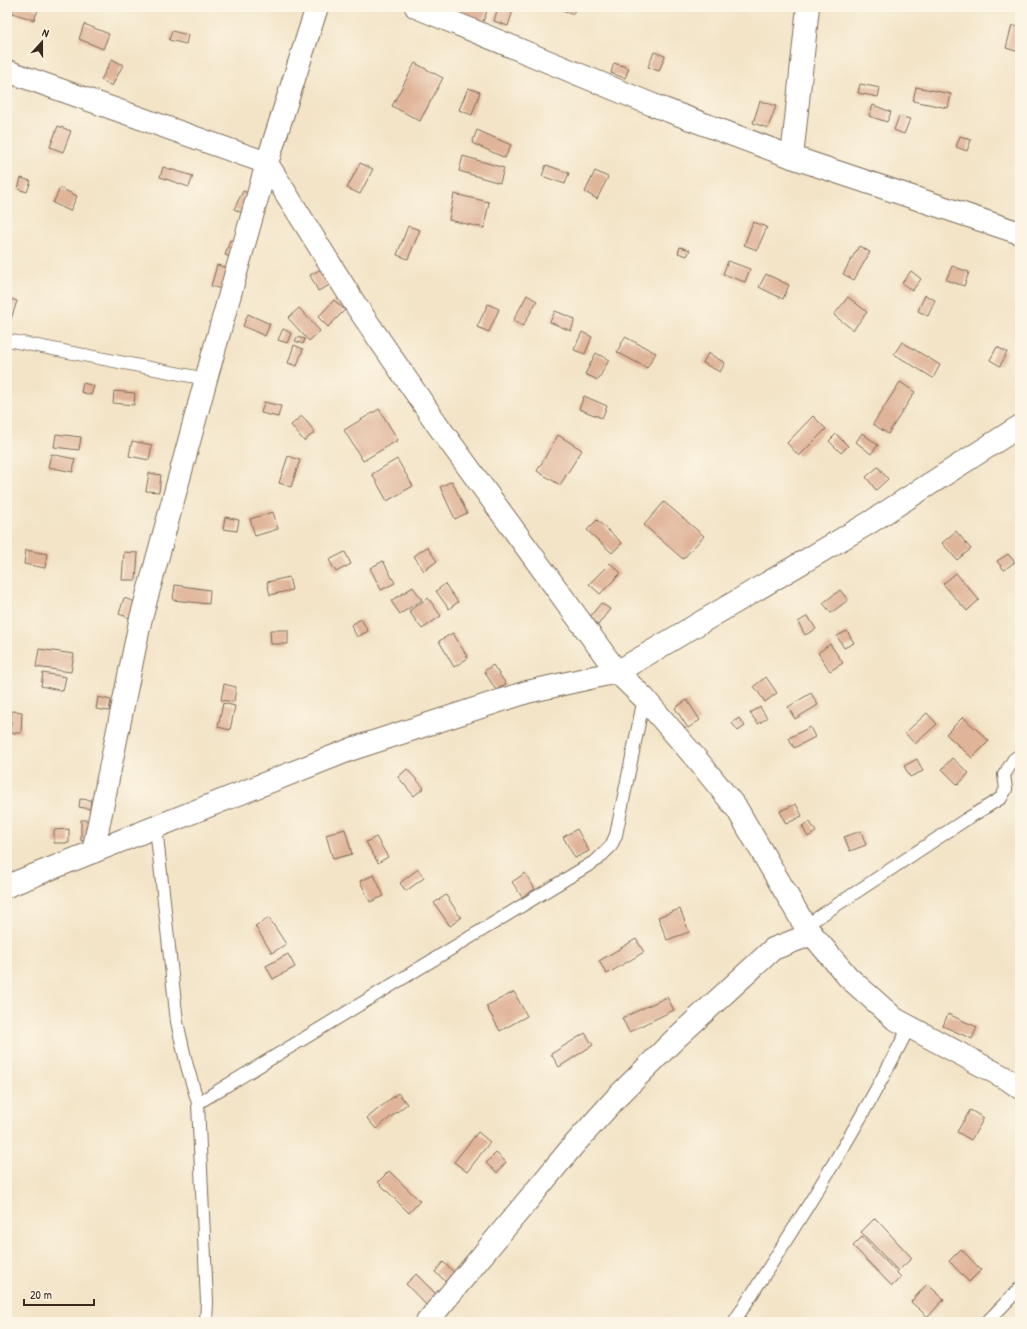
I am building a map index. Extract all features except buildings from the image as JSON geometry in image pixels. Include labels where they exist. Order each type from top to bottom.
[{"type":"street","points":[[93,852],[140,622],[267,163],[317,7]]},
{"type":"street","points":[[416,7],[653,104],[792,157],[1020,233]]},
{"type":"street","points":[[792,157],[808,7]]},
{"type":"street","points":[[7,71],[267,163],[355,304],[439,427],[617,672],[644,698],[737,809],[808,930],[848,977],[895,1019],[1008,1080],[1020,1088]]},
{"type":"street","points":[[7,886],[352,749],[527,692],[617,672],[869,524],[1020,426]]},
{"type":"street","points":[[427,1322],[572,1147],[616,1098],[674,1040],[773,949],[808,930]]},
{"type":"lane","points":[[7,340],[206,379]]},
{"type":"lane","points":[[198,1103],[597,860],[611,846],[616,835],[644,698]]},
{"type":"lane","points":[[808,930],[965,820],[1001,798],[1006,789],[1004,776],[1014,759],[1020,755]]},
{"type":"lane","points":[[156,827],[177,1022],[187,1066],[198,1103],[207,1302],[206,1322]]},
{"type":"lane","points":[[734,1322],[780,1251],[845,1144],[882,1080],[909,1027]]},
{"type":"lane","points":[[987,1322],[1020,1288]]}]
